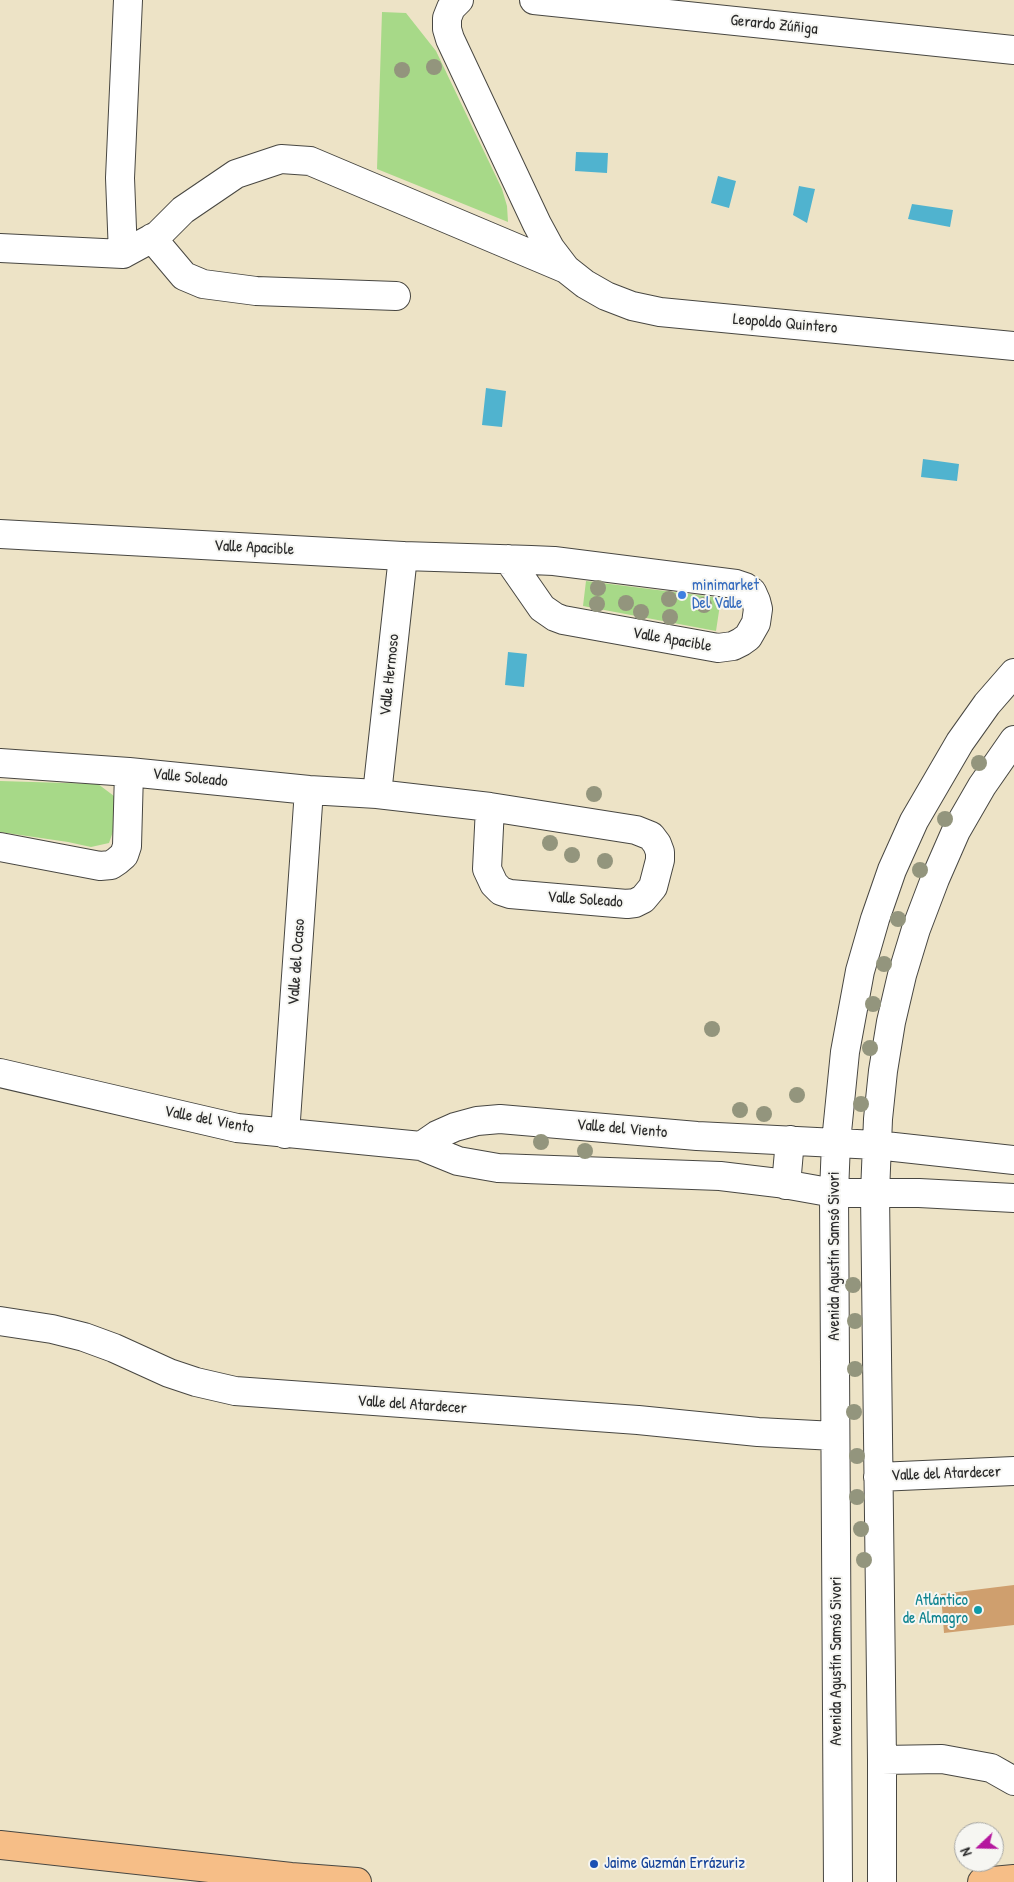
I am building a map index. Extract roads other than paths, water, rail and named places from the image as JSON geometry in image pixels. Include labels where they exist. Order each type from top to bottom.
[{"type":"main road","points":[[0,1845],[291,1878],[357,1882]]},
{"type":"main road","points":[[982,1882],[1014,1879]]},
{"type":"street","points":[[123,254],[120,178],[128,0]]},
{"type":"street","points":[[459,0],[451,8],[447,18],[447,29],[450,39],[537,224],[550,248],[566,269]]},
{"type":"street","name":"Gerardo Zúñiga","points":[[534,0],[1014,50]]},
{"type":"street","points":[[0,248],[123,254],[158,235],[183,210],[236,174],[281,159],[291,159],[310,161],[566,269]]},
{"type":"street","points":[[152,238],[184,276],[203,284],[256,291],[396,296]]},
{"type":"street","name":"Leopoldo Quintero","points":[[566,269],[585,284],[606,296],[632,306],[660,312],[1014,346]]},
{"type":"street","name":"Valle Apacible","points":[[0,534],[403,556],[554,561],[744,586],[752,592],[756,600],[758,609],[756,623],[748,637],[741,642],[733,646],[718,648],[563,620],[542,608],[508,560]]},
{"type":"street","name":"Valle Hermoso","points":[[378,794],[403,556]]},
{"type":"street","name":"Avenida Agustín Samsó Sivori","points":[[838,1882],[834,1193],[836,1142],[845,1052],[860,971],[874,920],[892,870],[914,821],[960,742],[986,704],[1014,673]]},
{"type":"street","points":[[882,1882],[874,1193],[882,1070],[902,975],[916,928],[935,879],[956,832],[982,786],[1014,740]]},
{"type":"street","name":"Valle Soleado","points":[[0,763],[129,772],[310,790],[378,794],[490,807],[644,833],[651,836],[660,852],[660,860],[653,887],[643,899],[636,903],[627,904],[510,894],[494,884],[487,869],[490,807]]},
{"type":"street","name":"Valle Soleado","points":[[0,847],[100,866],[111,865],[117,862],[124,855],[127,846],[129,772]]},
{"type":"street","name":"Valle del Ocaso","points":[[284,1134],[310,790]]},
{"type":"street","name":"Valle del Viento","points":[[0,1073],[237,1128],[421,1146],[458,1161],[498,1168],[720,1176],[834,1193],[919,1193],[1014,1198]]},
{"type":"street","name":"Valle del Viento","points":[[421,1146],[437,1135],[455,1127],[477,1121],[500,1119],[680,1134],[876,1144],[1014,1160]]},
{"type":"street","name":"Valle del Viento","points":[[677,1174],[680,1134]]},
{"type":"street","points":[[786,1185],[790,1140]]},
{"type":"street","points":[[919,1193],[922,1150]]},
{"type":"street","name":"Valle del Atardecer","points":[[0,1321],[52,1329],[84,1337],[114,1348],[169,1374],[235,1391],[638,1420],[758,1432],[835,1436]]},
{"type":"street","name":"Valle del Atardecer","points":[[878,1476],[1014,1472]]},
{"type":"street","points":[[882,1760],[942,1759],[990,1768],[1014,1781]]},
{"type":"water","points":[[576,152],[608,153],[607,173],[575,171]]},
{"type":"water","points":[[718,176],[736,181],[729,208],[711,203]]},
{"type":"water","points":[[799,186],[815,189],[807,223],[793,215]]},
{"type":"water","points":[[912,204],[953,210],[950,227],[908,219]]},
{"type":"water","points":[[486,388],[506,391],[502,427],[482,425]]},
{"type":"water","points":[[923,459],[959,464],[957,481],[921,477]]},
{"type":"water","points":[[508,652],[527,654],[524,687],[505,685]]},
{"type":"place","name":"minimarket Del Valle","points":[[682,595]]},
{"type":"place","name":"Atlántico de Almagro","points":[[978,1610]]},
{"type":"place","name":"Jaime Guzmán Errázuriz","points":[[594,1864]]}]
